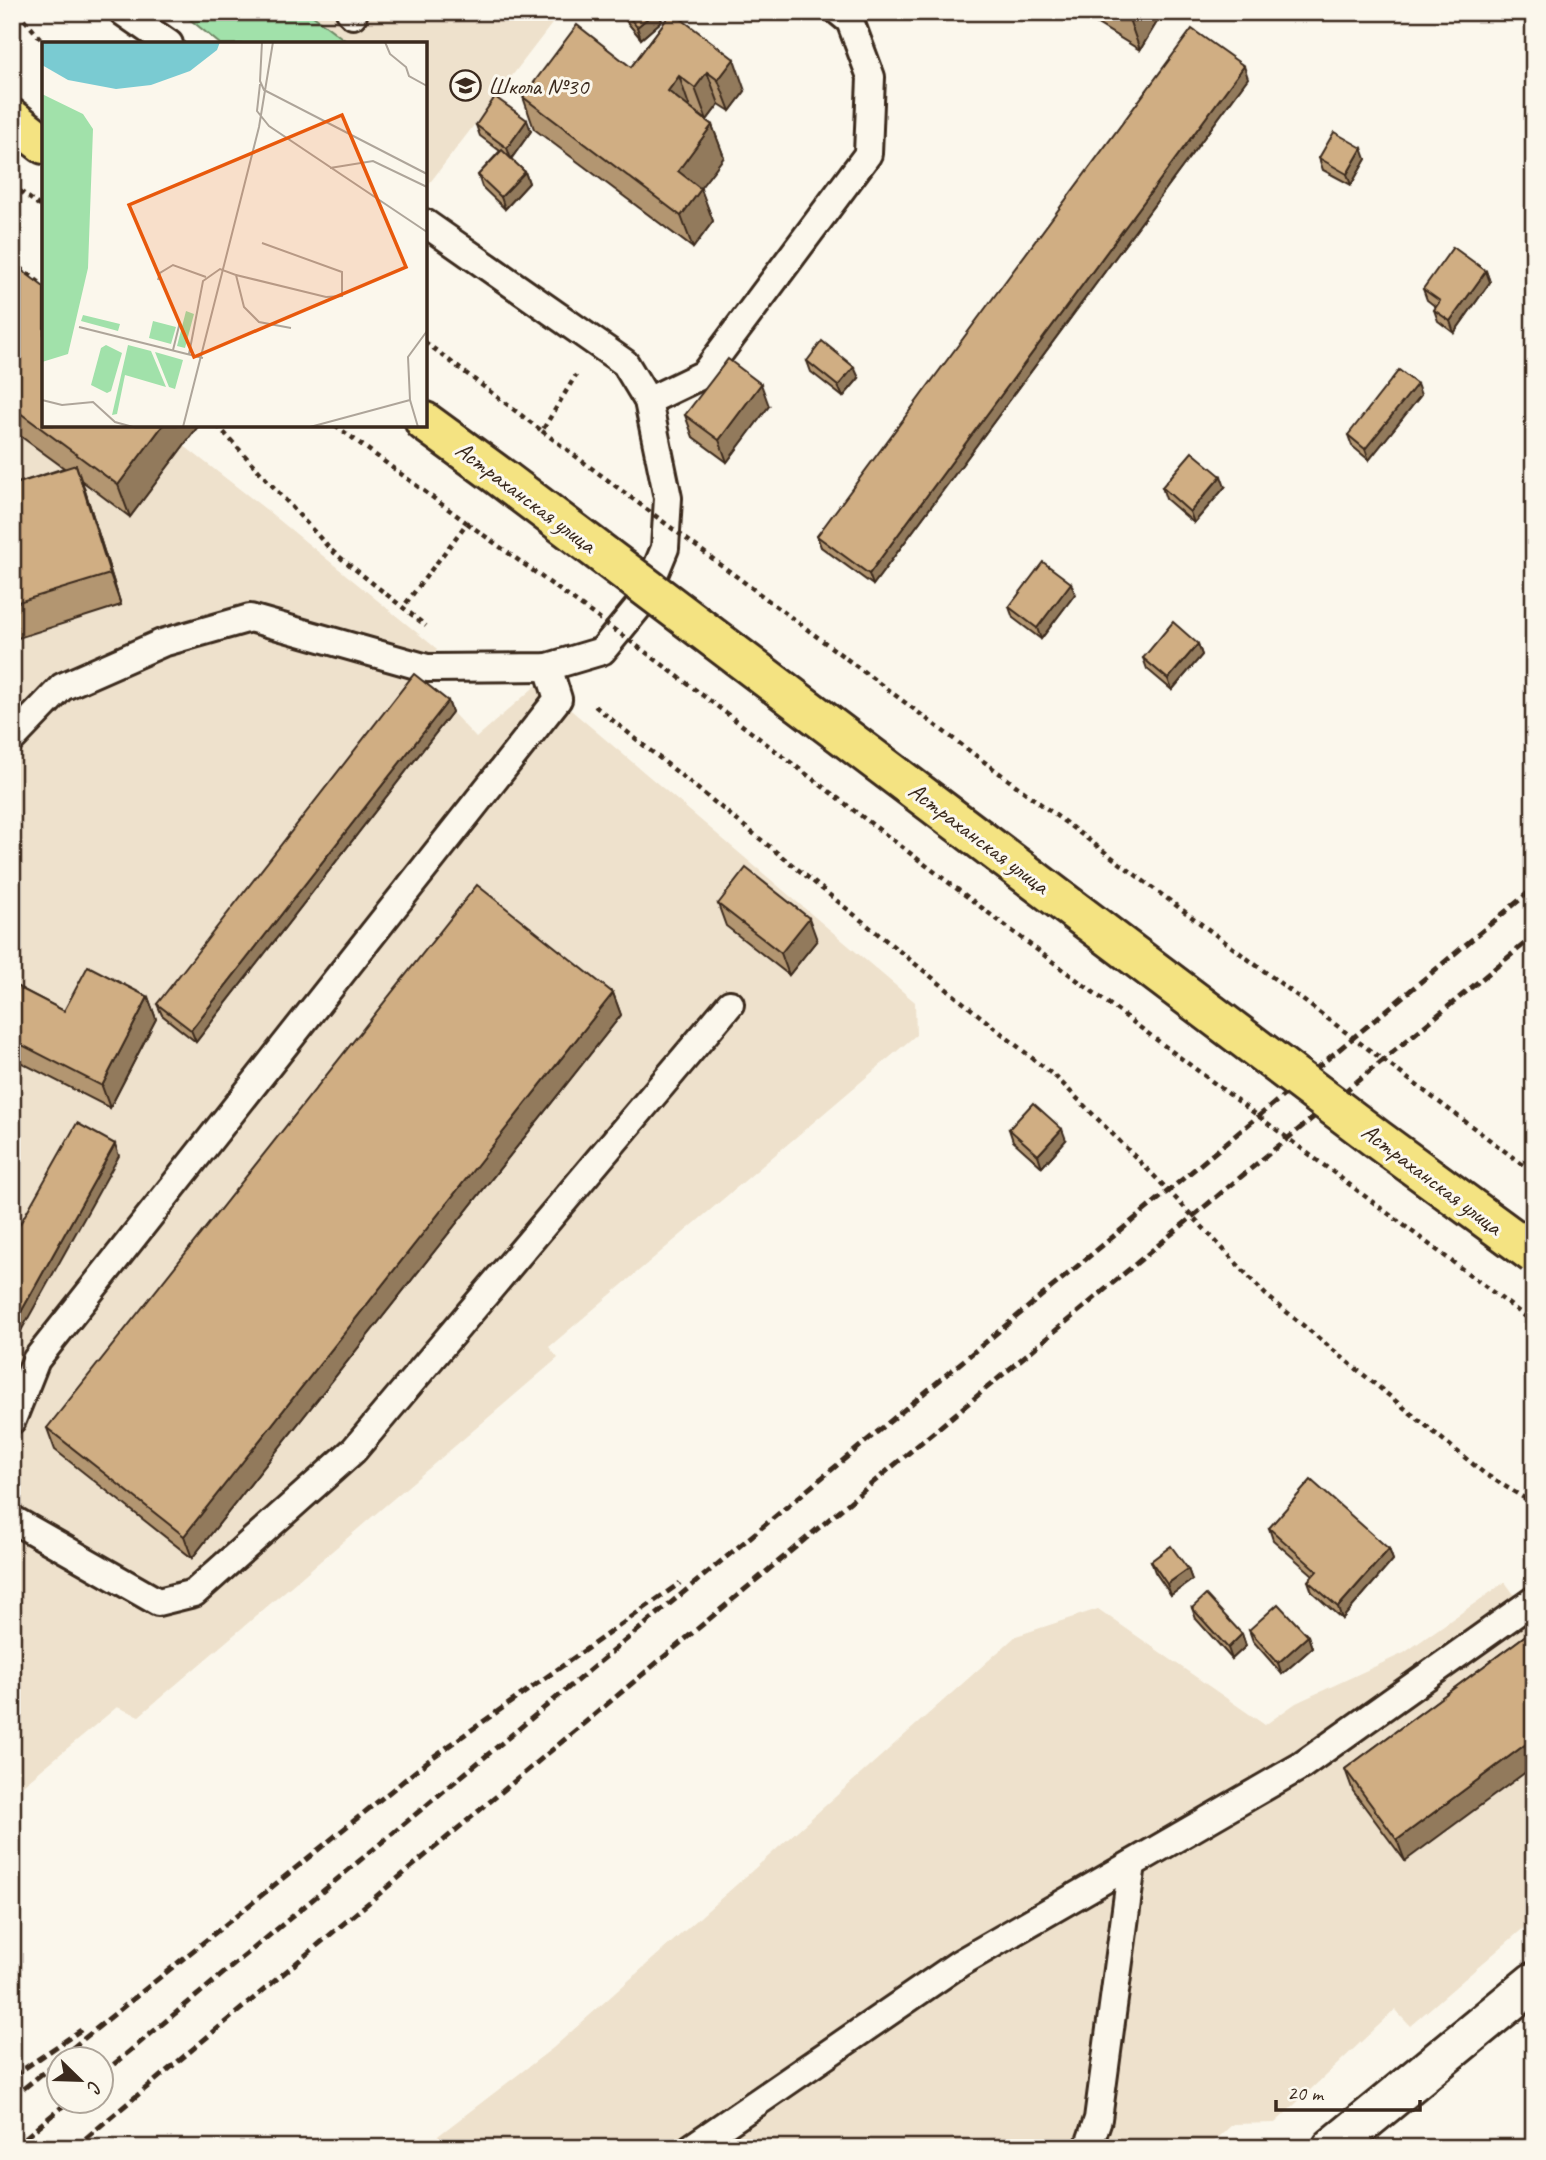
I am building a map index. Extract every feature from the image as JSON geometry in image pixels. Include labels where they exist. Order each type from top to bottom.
[{"type":"main road","points":[[12,119],[42,142]]},
{"type":"main road","name":"Астраханская улица","points":[[427,423],[1377,1139],[1534,1254]]},
{"type":"street","points":[[1332,2148],[1534,1982]]},
{"type":"lane","points":[[123,12],[166,42]]},
{"type":"lane","points":[[648,401],[704,374],[867,154],[871,77],[850,21],[839,12]]},
{"type":"lane","points":[[12,739],[62,687],[162,643],[250,618],[427,668],[548,667],[602,651],[643,601],[665,548],[668,498],[648,401],[625,363],[427,224]]},
{"type":"lane","points":[[12,1420],[36,1360],[558,699],[548,667]]},
{"type":"lane","points":[[12,1519],[158,1602],[194,1592],[354,1450],[730,1004]]},
{"type":"lane","points":[[691,2148],[960,1963],[1301,1766],[1534,1600]]},
{"type":"lane","points":[[1088,2148],[1098,2119],[1132,1864]]},
{"type":"path","points":[[18,12],[44,42]]},
{"type":"path","points":[[12,185],[42,208]]},
{"type":"path","points":[[12,261],[42,284]]},
{"type":"path","points":[[427,343],[1534,1173]]},
{"type":"path","points":[[542,431],[597,343]]},
{"type":"path","points":[[219,427],[331,550],[434,631]]},
{"type":"path","points":[[338,427],[659,662],[1064,971],[1534,1323]]},
{"type":"path","points":[[403,607],[467,523]]},
{"type":"path","points":[[548,667],[1057,1078],[1168,1190],[1266,1295],[1485,1474],[1534,1504]]},
{"type":"shaded area","name":"Школа №30","points":[[181,12],[561,12],[427,186],[427,42],[218,42]]},
{"type":"shaded area","points":[[12,287],[42,416],[42,427],[183,445],[437,649],[418,685],[452,712],[476,738],[539,683],[915,1002],[916,1035],[549,1347],[558,1358],[139,1716],[117,1707],[12,1794]]},
{"type":"shaded area","points":[[1505,1582],[1534,1622],[1534,1919],[1410,2026],[1395,2010],[1275,2123],[1233,2124],[1207,2148],[422,2148],[553,2048],[1016,1636],[1098,1609],[1265,1725],[1296,1703],[1404,1653]]},
{"type":"green space","points":[[181,12],[308,12],[347,42],[218,42]]},
{"type":"building","points":[[625,12],[655,12],[637,27]]},
{"type":"building","points":[[672,12],[734,59],[718,80],[707,72],[695,88],[679,76],[668,91],[712,125],[678,171],[701,189],[681,216],[523,97],[577,25],[631,67]]},
{"type":"building","points":[[1118,12],[1132,12],[1129,19]]},
{"type":"building","points":[[1192,29],[1244,66],[869,574],[817,536]]},
{"type":"building","points":[[495,97],[527,120],[507,148],[476,125]]},
{"type":"building","points":[[1334,132],[1362,148],[1347,174],[1319,158]]},
{"type":"building","points":[[502,150],[525,172],[501,197],[478,175]]},
{"type":"building","points":[[1453,247],[1486,271],[1450,321],[1434,310],[1440,301],[1423,289]]},
{"type":"building","points":[[12,263],[42,286],[42,427],[162,427],[118,485],[12,407]]},
{"type":"building","points":[[822,341],[854,367],[838,386],[807,361]]},
{"type":"building","points":[[728,359],[761,384],[719,440],[685,415]]},
{"type":"building","points":[[1399,370],[1417,384],[1365,449],[1348,435]]},
{"type":"building","points":[[1192,452],[1221,476],[1190,512],[1162,487]]},
{"type":"building","points":[[76,465],[110,574],[12,604],[12,485]]},
{"type":"building","points":[[1043,562],[1071,583],[1037,628],[1009,607]]},
{"type":"building","points":[[1173,622],[1198,644],[1168,679],[1143,658]]},
{"type":"building","points":[[414,674],[448,701],[191,1030],[157,1004]]},
{"type":"building","points":[[746,868],[809,918],[781,953],[718,904]]},
{"type":"building","points":[[477,885],[613,993],[184,1536],[47,1428]]},
{"type":"building","points":[[88,966],[148,997],[102,1086],[12,1040],[12,984],[64,1011]]},
{"type":"building","points":[[1033,1103],[1062,1129],[1038,1155],[1009,1129]]},
{"type":"building","points":[[77,1123],[115,1144],[12,1328],[12,1238]]},
{"type":"building","points":[[1311,1480],[1389,1549],[1338,1607],[1308,1581],[1317,1571],[1269,1528]]},
{"type":"building","points":[[1171,1546],[1188,1569],[1167,1584],[1151,1561]]},
{"type":"building","points":[[1206,1595],[1242,1634],[1228,1648],[1192,1608]]},
{"type":"building","points":[[1278,1604],[1308,1636],[1278,1663],[1249,1630]]},
{"type":"building","points":[[1534,1629],[1534,1738],[1397,1840],[1345,1769]]},
{"type":"railway","points":[[116,2062],[1534,888]]},
{"type":"railway","points":[[74,2148],[1192,1217],[1534,936]]},
{"type":"railway","points":[[77,2044],[433,1757],[680,1583]]},
{"type":"railway","points":[[12,2077],[81,2030]]},
{"type":"railway","points":[[12,2098],[46,2070]]},
{"type":"railway","points":[[13,2148],[53,2114]]},
{"type":"place","name":"Школа №30","points":[[465,86]]}]
